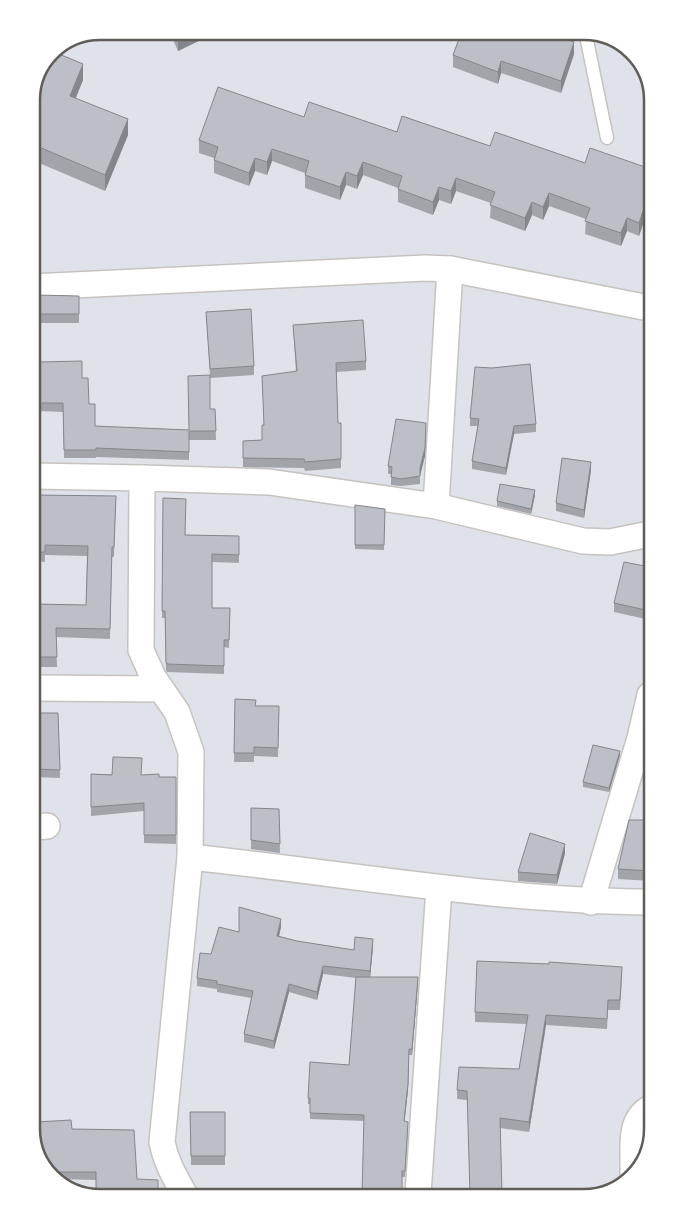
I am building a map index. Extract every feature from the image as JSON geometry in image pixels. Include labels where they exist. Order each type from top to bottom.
[{"type":"street","points":[[40,288],[426,268],[450,269],[644,307]]},
{"type":"street","points":[[436,506],[450,269]]},
{"type":"street","points":[[40,476],[269,482],[436,506],[583,541],[610,542],[644,535]]},
{"type":"street","points":[[142,478],[141,650],[153,677],[177,712],[191,752],[190,858],[162,1142],[170,1168],[182,1189]]},
{"type":"street","points":[[40,688],[161,689]]},
{"type":"street","points":[[591,902],[644,719]]},
{"type":"street","points":[[190,858],[439,888],[591,902],[644,902]]},
{"type":"street","points":[[418,1189],[439,888]]},
{"type":"street","points":[[633,1163],[635,1126],[640,1114],[644,1112]]},
{"type":"lane","points":[[587,40],[607,138]]},
{"type":"building","points":[[459,40],[568,40],[574,42],[561,81],[501,61],[498,72],[453,55]]},
{"type":"building","points":[[61,55],[83,64],[70,96],[128,119],[105,175],[40,147],[40,96],[42,85],[50,67]]},
{"type":"building","points":[[218,87],[304,117],[309,102],[397,132],[402,116],[490,146],[495,132],[585,163],[590,148],[644,167],[644,208],[639,223],[627,218],[621,233],[585,221],[590,208],[549,193],[543,207],[532,202],[525,218],[490,205],[495,192],[456,178],[451,191],[439,187],[433,202],[398,189],[402,176],[363,162],[357,176],[346,172],[340,187],[305,175],[309,161],[272,149],[267,162],[255,158],[249,173],[214,160],[218,147],[199,140]]},
{"type":"building","points":[[40,295],[79,296],[79,314],[40,314]]},
{"type":"building","points":[[251,309],[254,366],[210,369],[206,312]]},
{"type":"building","points":[[363,320],[366,361],[336,363],[338,423],[341,423],[341,459],[305,462],[304,459],[243,458],[243,441],[262,440],[262,425],[264,425],[262,376],[297,371],[293,325]]},
{"type":"building","points":[[82,361],[82,378],[88,378],[89,404],[95,404],[95,426],[189,430],[188,376],[210,375],[210,409],[215,409],[216,431],[189,431],[189,452],[96,448],[96,450],[64,450],[63,403],[40,403],[40,362]]},
{"type":"building","points":[[530,364],[536,424],[514,426],[506,468],[472,461],[479,419],[470,418],[475,367],[492,368]]},
{"type":"building","points":[[396,419],[426,423],[425,448],[420,476],[401,479],[391,477],[392,467],[388,466]]},
{"type":"building","points":[[562,458],[591,462],[584,510],[556,503]]},
{"type":"building","points":[[500,484],[535,490],[531,509],[497,501]]},
{"type":"building","points":[[40,495],[116,496],[114,547],[112,547],[110,629],[56,628],[57,657],[40,657],[40,604],[86,605],[88,546],[45,545],[45,552],[40,552]]},
{"type":"building","points":[[163,498],[186,499],[185,535],[239,536],[239,555],[212,554],[212,608],[230,608],[229,640],[224,640],[224,666],[167,664],[166,662],[165,611],[162,611]]},
{"type":"building","points":[[355,505],[385,509],[384,545],[355,545]]},
{"type":"building","points":[[624,562],[644,566],[644,610],[614,603]]},
{"type":"building","points":[[235,699],[256,700],[255,706],[279,706],[278,748],[254,747],[254,753],[234,753]]},
{"type":"building","points":[[40,713],[58,713],[60,770],[40,769]]},
{"type":"building","points":[[593,745],[620,751],[609,788],[583,782]]},
{"type":"building","points":[[113,757],[142,758],[141,775],[159,774],[159,777],[176,777],[176,835],[144,835],[144,803],[91,807],[91,774],[112,775]]},
{"type":"building","points":[[251,808],[279,809],[280,844],[251,840]]},
{"type":"building","points":[[629,820],[644,820],[644,871],[618,869]]},
{"type":"building","points":[[530,833],[565,844],[557,875],[518,872]]},
{"type":"building","points":[[239,907],[281,919],[277,936],[297,941],[354,950],[355,937],[373,939],[370,971],[323,966],[317,992],[289,984],[274,1041],[244,1034],[253,991],[217,984],[217,981],[197,978],[200,953],[211,954],[219,927],[239,932]]},
{"type":"building","points":[[477,961],[549,964],[549,962],[622,967],[620,1000],[608,1000],[607,1019],[546,1015],[529,1122],[500,1118],[502,1189],[470,1189],[467,1091],[457,1090],[459,1067],[519,1069],[528,1015],[475,1012]]},
{"type":"building","points":[[356,977],[418,977],[412,1049],[409,1049],[404,1121],[408,1122],[405,1171],[402,1171],[402,1189],[362,1189],[364,1115],[310,1113],[310,1098],[308,1098],[310,1062],[349,1065]]},
{"type":"building","points":[[190,1112],[225,1112],[225,1156],[191,1156]]},
{"type":"building","points":[[71,1120],[72,1129],[134,1130],[137,1179],[158,1180],[158,1189],[96,1189],[96,1172],[59,1172],[52,1165],[45,1152],[41,1140],[40,1122]]}]
